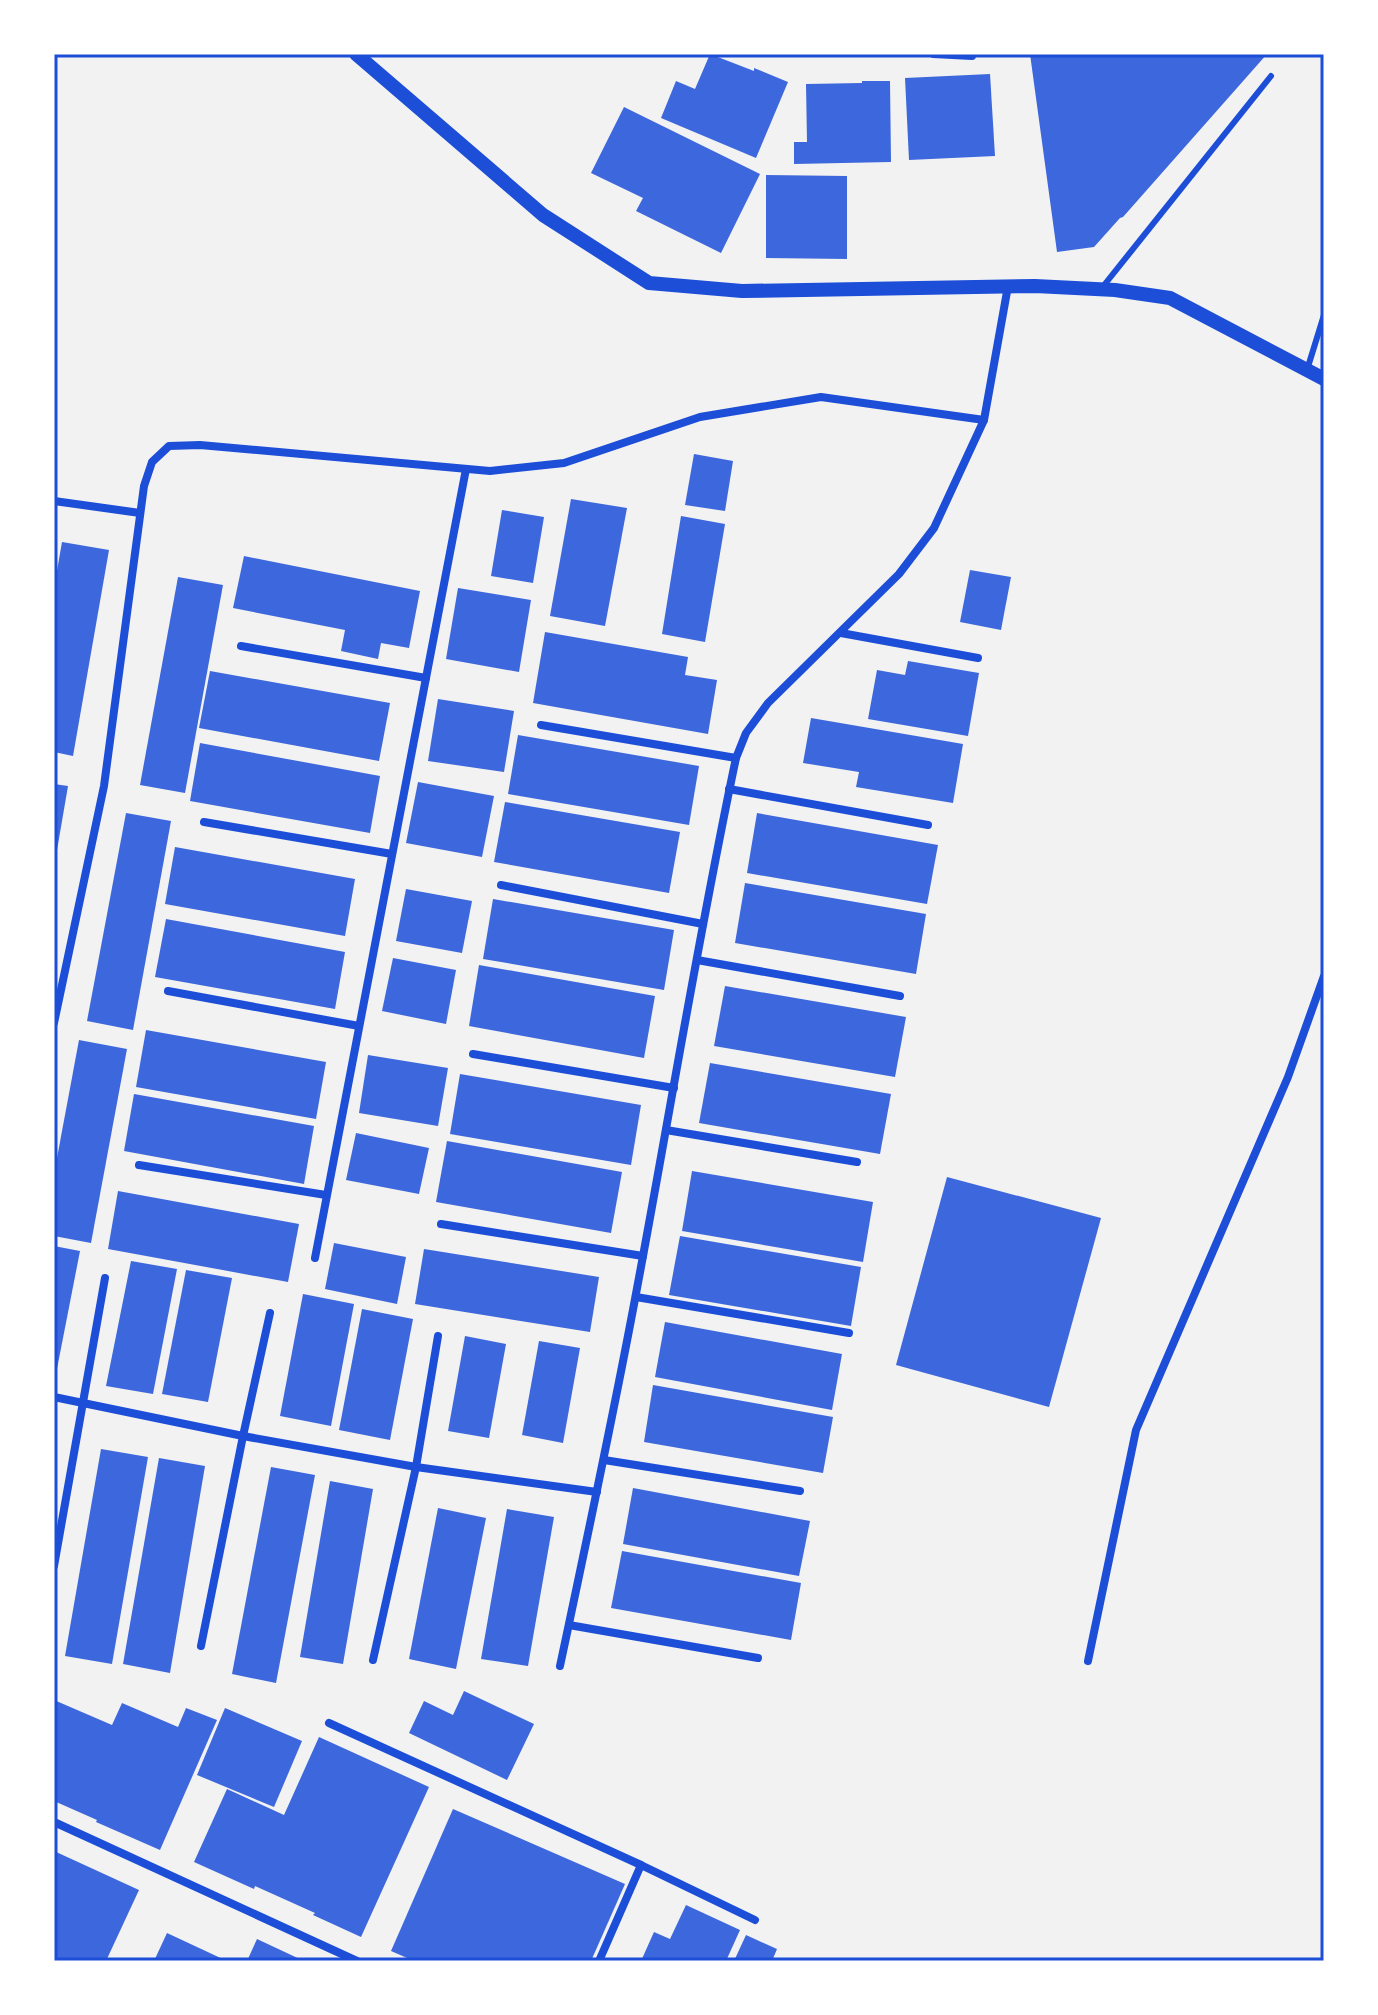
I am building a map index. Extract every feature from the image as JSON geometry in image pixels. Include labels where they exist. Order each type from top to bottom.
[{"type":"street","points":[[356,54],[543,215],[649,283],[742,291],[1008,286],[1100,290],[1170,298],[1324,379]]},
{"type":"street","points":[[933,54],[972,56]]},
{"type":"street","points":[[560,1666],[636,1297],[736,758],[746,733],[768,703],[899,574],[934,528],[984,420],[1008,286]]},
{"type":"street","points":[[54,1023],[104,786],[144,486],[152,462],[169,446],[200,445],[490,471],[564,463],[700,417],[821,397],[984,420]]},
{"type":"street","points":[[315,1258],[466,469]]},
{"type":"street","points":[[54,501],[140,513]]},
{"type":"street","points":[[841,633],[978,658]]},
{"type":"street","points":[[241,646],[426,678]]},
{"type":"street","points":[[541,725],[736,758]]},
{"type":"street","points":[[729,789],[928,825]]},
{"type":"street","points":[[204,822],[392,854]]},
{"type":"street","points":[[501,885],[703,924]]},
{"type":"street","points":[[697,960],[900,996]]},
{"type":"street","points":[[1088,1661],[1136,1430],[1288,1077],[1324,976]]},
{"type":"street","points":[[168,991],[359,1026]]},
{"type":"street","points":[[473,1054],[674,1088]]},
{"type":"street","points":[[666,1130],[857,1162]]},
{"type":"street","points":[[139,1165],[326,1195]]},
{"type":"street","points":[[441,1224],[643,1256]]},
{"type":"street","points":[[54,1566],[105,1278]]},
{"type":"street","points":[[636,1297],[849,1333]]},
{"type":"street","points":[[201,1646],[270,1313]]},
{"type":"street","points":[[373,1660],[416,1467],[438,1336]]},
{"type":"street","points":[[54,1397],[243,1436],[416,1467],[597,1492]]},
{"type":"street","points":[[604,1460],[800,1491]]},
{"type":"street","points":[[569,1625],[758,1658]]},
{"type":"street","points":[[329,1723],[755,1920]]},
{"type":"street","points":[[54,1822],[357,1961]]},
{"type":"street","points":[[599,1961],[641,1865]]},
{"type":"lane","points":[[1100,290],[1271,76]]},
{"type":"lane","points":[[1307,370],[1324,315]]},
{"type":"building","points":[[710,54],[788,82],[756,158],[661,118],[676,81],[695,89]]},
{"type":"building","points":[[1030,54],[1267,54],[1094,247],[1057,252]]},
{"type":"building","points":[[990,74],[995,156],[909,160],[905,78]]},
{"type":"building","points":[[890,81],[891,162],[794,164],[794,142],[807,142],[806,84]]},
{"type":"building","points":[[624,107],[760,174],[721,253],[636,211],[643,198],[591,173]]},
{"type":"building","points":[[766,175],[847,176],[847,259],[766,258]]},
{"type":"building","points":[[694,454],[733,461],[725,511],[685,505]]},
{"type":"building","points":[[571,499],[627,508],[605,626],[550,616]]},
{"type":"building","points":[[502,510],[544,517],[533,583],[491,576]]},
{"type":"building","points":[[681,516],[725,524],[705,642],[662,634]]},
{"type":"building","points":[[62,542],[109,550],[73,756],[54,752],[54,588]]},
{"type":"building","points":[[244,556],[420,591],[409,648],[381,643],[378,659],[341,651],[345,630],[233,608]]},
{"type":"building","points":[[970,570],[1011,577],[1001,630],[960,622]]},
{"type":"building","points":[[178,577],[223,585],[185,793],[140,785]]},
{"type":"building","points":[[458,588],[531,600],[519,672],[446,659]]},
{"type":"building","points":[[545,632],[688,657],[685,675],[717,680],[708,734],[533,703]]},
{"type":"building","points":[[908,661],[979,673],[968,736],[868,719],[877,670],[905,675]]},
{"type":"building","points":[[210,671],[390,703],[379,761],[199,728]]},
{"type":"building","points":[[438,699],[514,711],[504,772],[428,761]]},
{"type":"building","points":[[811,718],[963,744],[953,803],[856,787],[859,772],[803,763]]},
{"type":"building","points":[[518,735],[699,766],[689,825],[508,794]]},
{"type":"building","points":[[200,743],[380,776],[370,833],[190,801]]},
{"type":"building","points":[[418,782],[494,796],[482,857],[406,843]]},
{"type":"building","points":[[54,784],[68,786],[56,856],[54,856]]},
{"type":"building","points":[[505,802],[680,832],[669,893],[494,862]]},
{"type":"building","points":[[126,813],[171,821],[133,1030],[87,1021]]},
{"type":"building","points":[[757,813],[938,845],[927,904],[747,873]]},
{"type":"building","points":[[175,847],[355,879],[345,936],[165,904]]},
{"type":"building","points":[[745,883],[926,914],[916,974],[735,943]]},
{"type":"building","points":[[406,889],[472,901],[462,953],[396,941]]},
{"type":"building","points":[[493,899],[674,930],[664,990],[483,959]]},
{"type":"building","points":[[166,919],[345,952],[335,1009],[155,977]]},
{"type":"building","points":[[393,958],[456,970],[446,1024],[382,1011]]},
{"type":"building","points":[[479,965],[655,996],[644,1058],[469,1026]]},
{"type":"building","points":[[725,986],[906,1017],[895,1077],[714,1046]]},
{"type":"building","points":[[146,1030],[326,1062],[316,1119],[136,1087]]},
{"type":"building","points":[[79,1040],[127,1049],[91,1243],[54,1236],[54,1174]]},
{"type":"building","points":[[368,1055],[448,1068],[438,1126],[359,1113]]},
{"type":"building","points":[[710,1063],[891,1094],[880,1154],[699,1123]]},
{"type":"building","points":[[460,1074],[641,1105],[631,1165],[450,1134]]},
{"type":"building","points":[[134,1094],[314,1126],[304,1184],[124,1151]]},
{"type":"building","points":[[356,1133],[429,1148],[419,1194],[346,1180]]},
{"type":"building","points":[[447,1141],[622,1172],[611,1233],[436,1202]]},
{"type":"building","points":[[692,1171],[873,1202],[863,1262],[682,1231]]},
{"type":"building","points":[[947,1177],[1101,1218],[1049,1407],[896,1365]]},
{"type":"building","points":[[118,1191],[299,1224],[288,1282],[108,1249]]},
{"type":"building","points":[[680,1236],[861,1267],[851,1326],[669,1295]]},
{"type":"building","points":[[334,1243],[406,1257],[397,1304],[325,1289]]},
{"type":"building","points":[[54,1246],[80,1251],[55,1379],[54,1379]]},
{"type":"building","points":[[424,1249],[599,1277],[590,1332],[415,1304]]},
{"type":"building","points":[[131,1261],[177,1269],[153,1394],[106,1386]]},
{"type":"building","points":[[186,1270],[232,1278],[208,1402],[162,1394]]},
{"type":"building","points":[[303,1294],[354,1304],[331,1426],[280,1416]]},
{"type":"building","points":[[362,1309],[413,1319],[390,1440],[339,1430]]},
{"type":"building","points":[[665,1322],[842,1354],[832,1410],[655,1377]]},
{"type":"building","points":[[465,1336],[506,1344],[489,1438],[448,1431]]},
{"type":"building","points":[[539,1341],[580,1348],[563,1443],[522,1435]]},
{"type":"building","points":[[653,1385],[833,1417],[823,1473],[644,1442]]},
{"type":"building","points":[[101,1449],[148,1457],[112,1664],[65,1656]]},
{"type":"building","points":[[159,1458],[205,1466],[170,1673],[123,1664]]},
{"type":"building","points":[[271,1467],[315,1475],[276,1683],[232,1674]]},
{"type":"building","points":[[330,1481],[373,1489],[343,1664],[300,1657]]},
{"type":"building","points":[[633,1488],[810,1521],[799,1576],[623,1544]]},
{"type":"building","points":[[438,1508],[486,1518],[456,1669],[409,1659]]},
{"type":"building","points":[[507,1509],[554,1517],[528,1666],[481,1659]]},
{"type":"building","points":[[622,1551],[801,1583],[791,1640],[611,1608]]},
{"type":"building","points":[[464,1691],[534,1724],[507,1780],[409,1733],[424,1701],[453,1715]]},
{"type":"building","points":[[54,1700],[112,1725],[122,1703],[178,1727],[186,1708],[217,1720],[160,1850],[54,1801]]},
{"type":"building","points":[[225,1708],[302,1741],[274,1807],[197,1775]]},
{"type":"building","points":[[319,1737],[429,1787],[361,1937],[255,1886],[254,1889],[194,1862],[227,1789],[284,1815]]},
{"type":"building","points":[[453,1809],[625,1884],[591,1961],[414,1961],[391,1951]]},
{"type":"building","points":[[54,1851],[139,1890],[106,1961],[54,1961]]},
{"type":"building","points":[[686,1905],[740,1930],[726,1961],[641,1961],[654,1932],[670,1939]]},
{"type":"building","points":[[167,1933],[227,1961],[154,1961]]},
{"type":"building","points":[[746,1935],[777,1949],[772,1961],[734,1961]]},
{"type":"building","points":[[257,1939],[304,1961],[247,1961]]}]
